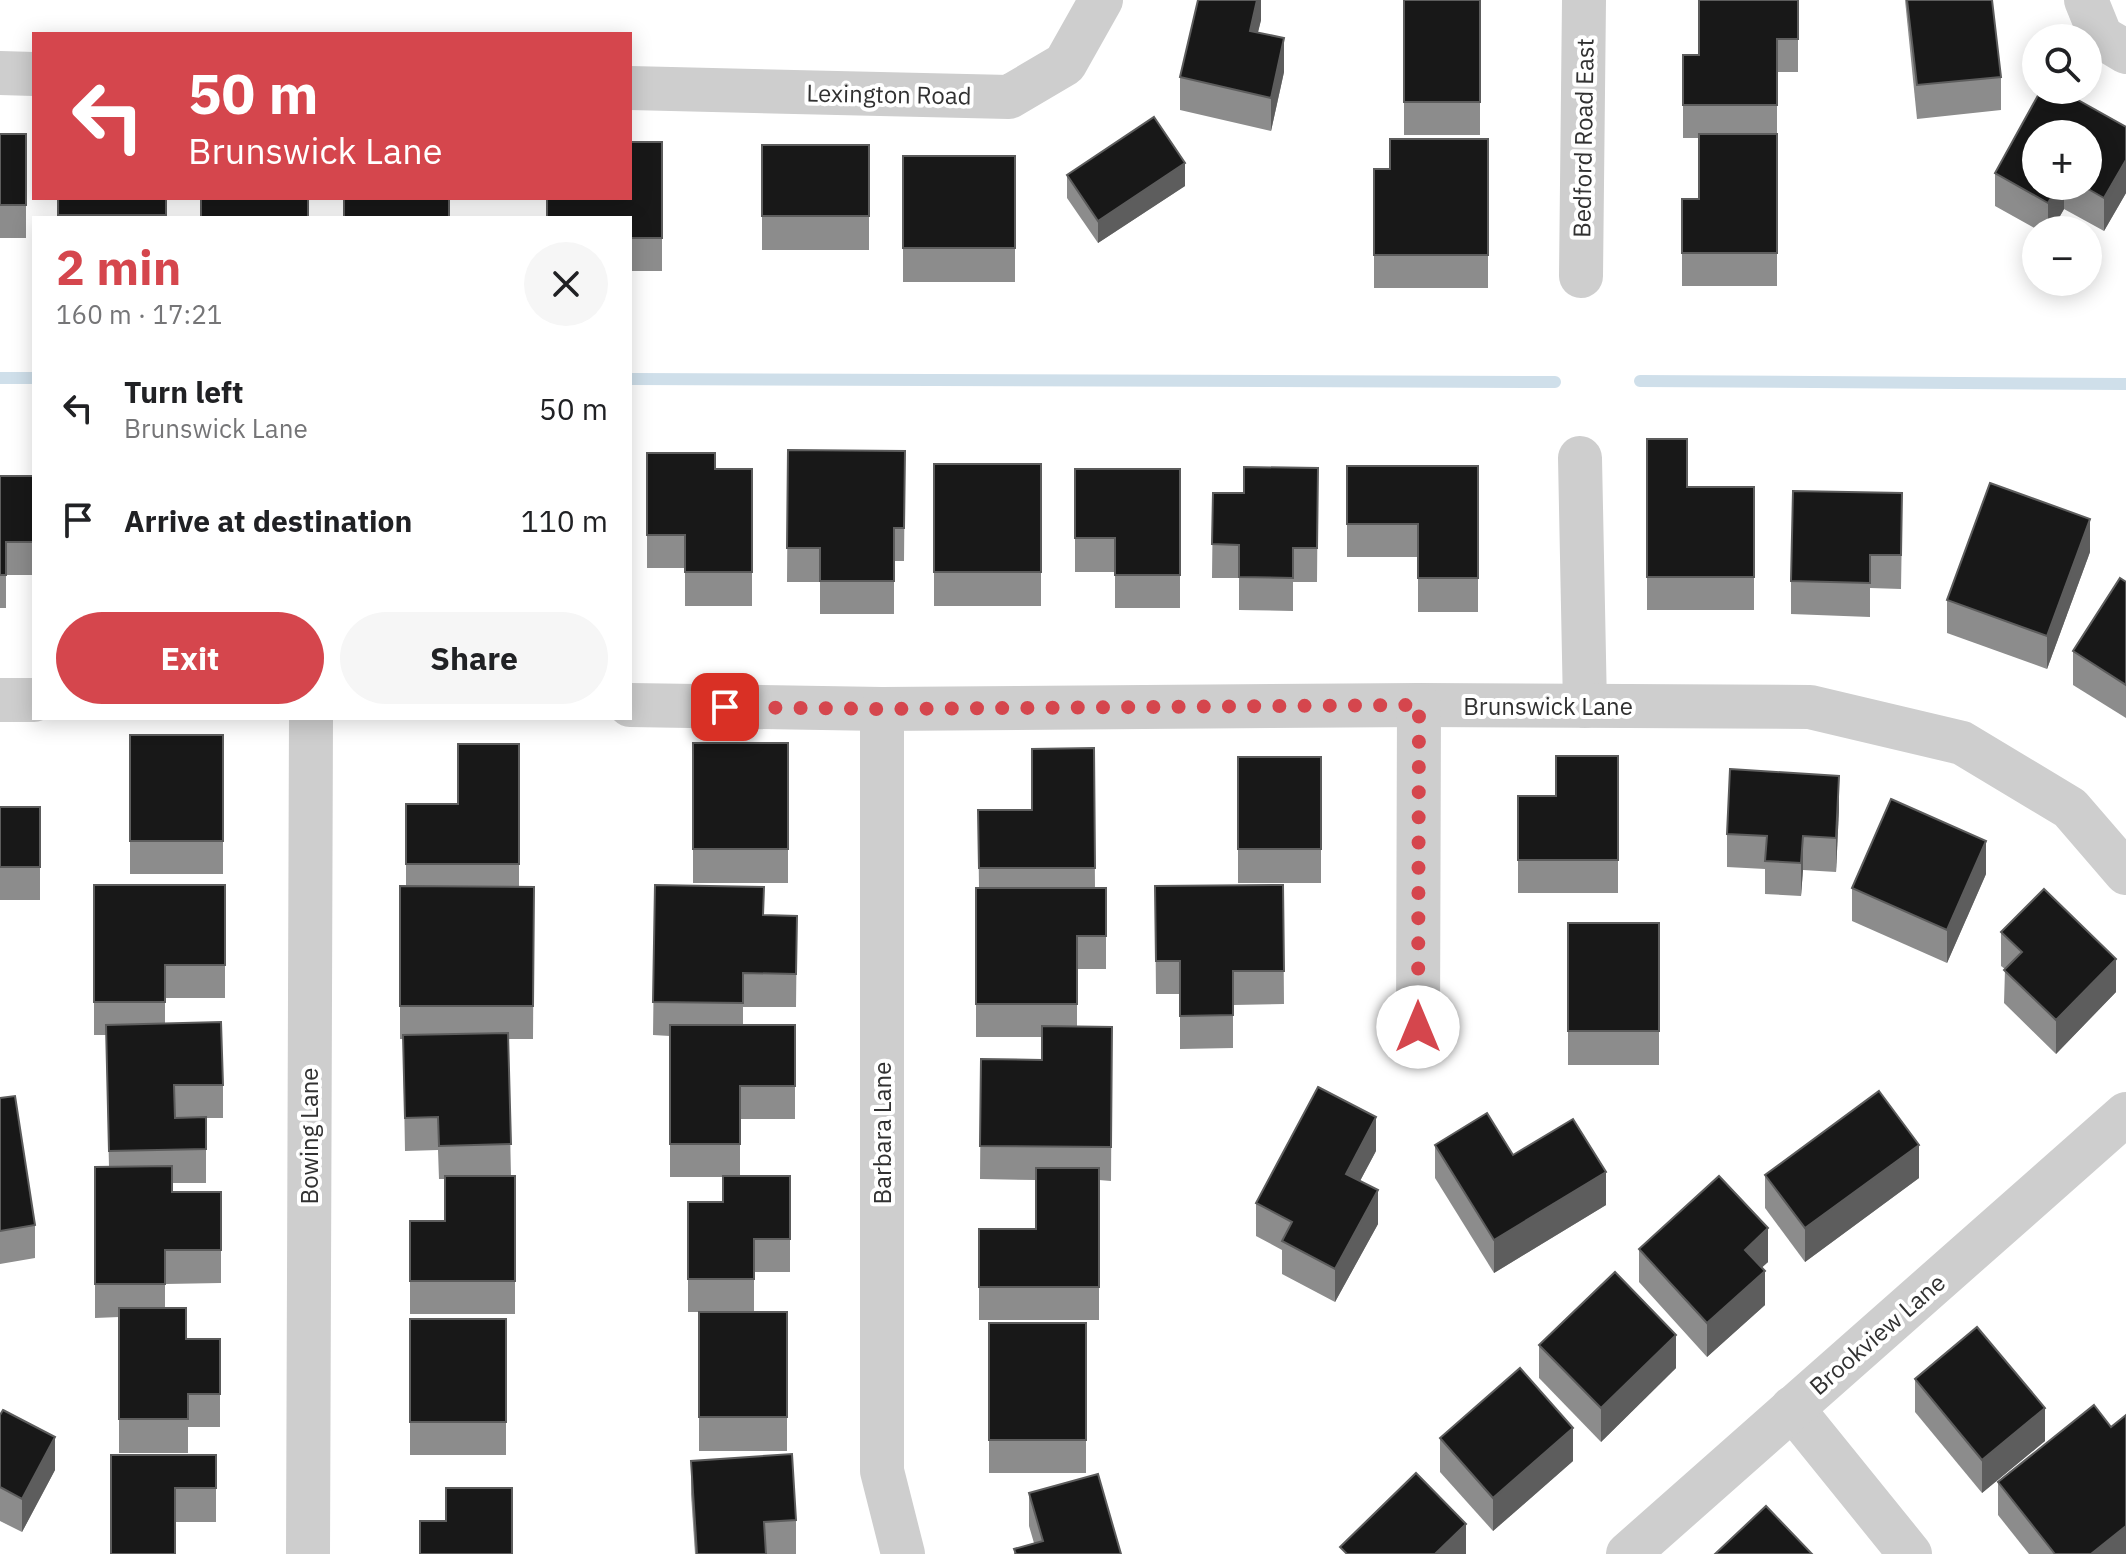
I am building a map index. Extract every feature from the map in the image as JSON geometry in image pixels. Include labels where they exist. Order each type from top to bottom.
[{"type":"street","name":"Lexington Road","points":[[632,88],[1009,97],[1065,64],[1101,0]]},
{"type":"street","name":"Bedford Road East","points":[[1581,276],[1584,0]]},
{"type":"street","points":[[2086,0],[2101,37],[2126,52]]},
{"type":"street","points":[[0,73],[32,74]]},
{"type":"street","points":[[1580,458],[1585,706]]},
{"type":"street","points":[[0,700],[32,700]]},
{"type":"street","name":"Brunswick Lane","points":[[632,705],[882,709],[1419,705],[1810,707],[1962,743],[2070,808],[2126,873]]},
{"type":"street","points":[[1418,1027],[1419,705]]},
{"type":"street","name":"Barbara Lane","points":[[882,709],[882,1471],[903,1554]]},
{"type":"street","name":"Bowing Lane","points":[[308,1554],[311,720]]},
{"type":"street","name":"Brookview Lane","points":[[1628,1554],[2126,1114]]},
{"type":"street","points":[[1792,1408],[1910,1554]]},
{"type":"building","points":[[1198,0],[1257,0],[1250,31],[1284,38],[1271,98],[1180,77]]},
{"type":"building","points":[[1404,0],[1480,0],[1480,102],[1404,102]]},
{"type":"building","points":[[1699,0],[1798,0],[1798,39],[1777,39],[1777,105],[1683,105],[1683,55],[1699,55]]},
{"type":"building","points":[[1907,0],[1992,0],[2001,77],[1917,85]]},
{"type":"building","points":[[2033,104],[2085,104],[2126,127],[2126,160],[2104,198],[2102,120],[2024,120]]},
{"type":"building","points":[[1154,117],[1185,163],[1098,221],[1067,175]]},
{"type":"building","points":[[2022,124],[2022,188],[1995,173]]},
{"type":"building","points":[[0,134],[26,134],[26,205],[0,205]]},
{"type":"building","points":[[1699,134],[1777,134],[1777,253],[1682,253],[1682,199],[1699,199]]},
{"type":"building","points":[[1390,139],[1488,139],[1488,255],[1374,255],[1374,169],[1390,169]]},
{"type":"building","points":[[632,142],[662,142],[662,238],[632,238],[632,216],[547,216],[547,200],[632,200]]},
{"type":"building","points":[[762,145],[869,145],[869,216],[762,216]]},
{"type":"building","points":[[903,156],[1015,156],[1015,248],[903,248]]},
{"type":"building","points":[[58,200],[166,200],[166,215],[58,215]]},
{"type":"building","points":[[201,200],[308,200],[308,216],[201,216]]},
{"type":"building","points":[[344,200],[449,200],[449,216],[344,216]]},
{"type":"building","points":[[1647,439],[1687,439],[1687,487],[1754,487],[1754,577],[1647,577]]},
{"type":"building","points":[[788,450],[905,451],[904,528],[894,528],[894,581],[820,581],[820,548],[787,548]]},
{"type":"building","points":[[647,453],[715,453],[715,469],[752,469],[752,572],[685,572],[685,535],[647,535]]},
{"type":"building","points":[[934,464],[1041,464],[1041,572],[934,572]]},
{"type":"building","points":[[1347,466],[1478,466],[1478,578],[1418,578],[1418,524],[1347,524]]},
{"type":"building","points":[[1244,467],[1318,468],[1317,548],[1293,548],[1293,578],[1239,577],[1239,545],[1212,544],[1213,493],[1244,493]]},
{"type":"building","points":[[1075,469],[1180,469],[1180,575],[1115,575],[1115,538],[1075,538]]},
{"type":"building","points":[[0,476],[32,476],[32,542],[6,542],[6,575],[0,575]]},
{"type":"building","points":[[1990,483],[2090,519],[2047,636],[1947,600]]},
{"type":"building","points":[[1793,491],[1902,493],[1901,555],[1870,555],[1870,583],[1791,581]]},
{"type":"building","points":[[2120,578],[2126,582],[2126,685],[2073,651]]},
{"type":"building","points":[[130,735],[223,735],[223,841],[130,841]]},
{"type":"building","points":[[693,743],[788,743],[788,849],[693,849]]},
{"type":"building","points":[[458,744],[519,744],[519,864],[406,864],[406,804],[458,804]]},
{"type":"building","points":[[1094,748],[1095,868],[979,868],[978,810],[1032,810],[1032,749]]},
{"type":"building","points":[[1556,756],[1618,756],[1618,860],[1518,860],[1518,796],[1556,796]]},
{"type":"building","points":[[1238,757],[1321,757],[1321,849],[1238,849]]},
{"type":"building","points":[[1730,769],[1839,776],[1836,838],[1803,836],[1801,863],[1765,861],[1767,836],[1727,834]]},
{"type":"building","points":[[1891,799],[1986,841],[1947,930],[1852,888]]},
{"type":"building","points":[[0,807],[40,807],[40,867],[0,867]]},
{"type":"building","points":[[94,885],[225,885],[225,965],[165,965],[165,1002],[94,1002]]},
{"type":"building","points":[[655,885],[764,887],[763,915],[797,916],[796,974],[743,973],[743,1003],[653,1002]]},
{"type":"building","points":[[1283,885],[1284,971],[1233,971],[1233,1015],[1180,1016],[1180,961],[1156,961],[1155,886]]},
{"type":"building","points":[[400,886],[534,887],[533,1006],[400,1006]]},
{"type":"building","points":[[976,888],[1106,888],[1106,936],[1077,936],[1077,1004],[976,1004]]},
{"type":"building","points":[[2044,889],[2116,959],[2056,1020],[2004,970],[2022,952],[2001,932]]},
{"type":"building","points":[[1568,923],[1659,923],[1659,1031],[1568,1031]]},
{"type":"building","points":[[221,1022],[223,1085],[174,1085],[175,1118],[206,1117],[206,1149],[109,1151],[106,1025]]},
{"type":"building","points":[[670,1025],[795,1025],[795,1086],[740,1086],[740,1144],[670,1144]]},
{"type":"building","points":[[1042,1026],[1112,1027],[1111,1147],[980,1146],[981,1059],[1042,1060]]},
{"type":"building","points":[[508,1033],[511,1144],[439,1146],[438,1117],[405,1118],[403,1035]]},
{"type":"building","points":[[1318,1087],[1376,1117],[1346,1174],[1378,1190],[1335,1269],[1282,1241],[1292,1222],[1256,1203]]},
{"type":"building","points":[[1879,1091],[1919,1145],[1805,1228],[1765,1175]]},
{"type":"building","points":[[15,1096],[35,1225],[0,1231],[0,1098]]},
{"type":"building","points":[[1487,1113],[1513,1155],[1573,1119],[1606,1172],[1494,1240],[1435,1145]]},
{"type":"building","points":[[172,1166],[172,1192],[221,1192],[221,1250],[165,1250],[165,1284],[95,1284],[95,1167]]},
{"type":"building","points":[[1036,1168],[1099,1168],[1099,1287],[979,1287],[979,1229],[1036,1229]]},
{"type":"building","points":[[445,1176],[515,1176],[515,1281],[410,1281],[410,1221],[445,1221]]},
{"type":"building","points":[[723,1176],[790,1176],[790,1239],[754,1239],[754,1279],[688,1279],[688,1202],[723,1202]]},
{"type":"building","points":[[1719,1176],[1768,1228],[1745,1250],[1765,1271],[1707,1323],[1639,1249]]},
{"type":"building","points":[[1615,1272],[1676,1335],[1601,1408],[1539,1345]]},
{"type":"building","points":[[119,1308],[186,1308],[186,1339],[220,1339],[220,1394],[188,1394],[188,1419],[119,1419]]},
{"type":"building","points":[[699,1312],[787,1312],[787,1417],[699,1417]]},
{"type":"building","points":[[410,1319],[506,1319],[506,1422],[410,1422]]},
{"type":"building","points":[[989,1323],[1086,1323],[1086,1440],[989,1440]]},
{"type":"building","points":[[1977,1327],[2045,1408],[1982,1460],[1915,1379]]},
{"type":"building","points":[[1520,1368],[1573,1428],[1493,1498],[1440,1438]]},
{"type":"building","points":[[2094,1405],[2111,1427],[2126,1415],[2126,1526],[2091,1554],[2055,1554],[1998,1482]]},
{"type":"building","points":[[3,1410],[55,1437],[22,1499],[0,1487],[0,1415]]},
{"type":"building","points":[[792,1454],[796,1520],[764,1522],[766,1554],[697,1554],[691,1461]]},
{"type":"building","points":[[111,1455],[216,1455],[216,1488],[175,1488],[175,1554],[111,1554]]},
{"type":"building","points":[[1416,1473],[1466,1524],[1435,1554],[1347,1554],[1340,1547]]},
{"type":"building","points":[[1098,1474],[1121,1554],[1016,1554],[1014,1549],[1043,1541],[1029,1493]]},
{"type":"building","points":[[446,1488],[512,1488],[512,1554],[420,1554],[420,1521],[446,1521]]},
{"type":"building","points":[[1766,1506],[1812,1554],[1715,1554]]},
{"type":"waterway","points":[[0,378],[32,378]]},
{"type":"waterway","points":[[632,379],[1555,382]]},
{"type":"waterway","points":[[1640,381],[2126,384]]},
{"type":"route","points":[[725,707],[882,709],[1419,705],[1418,1027]]}]
